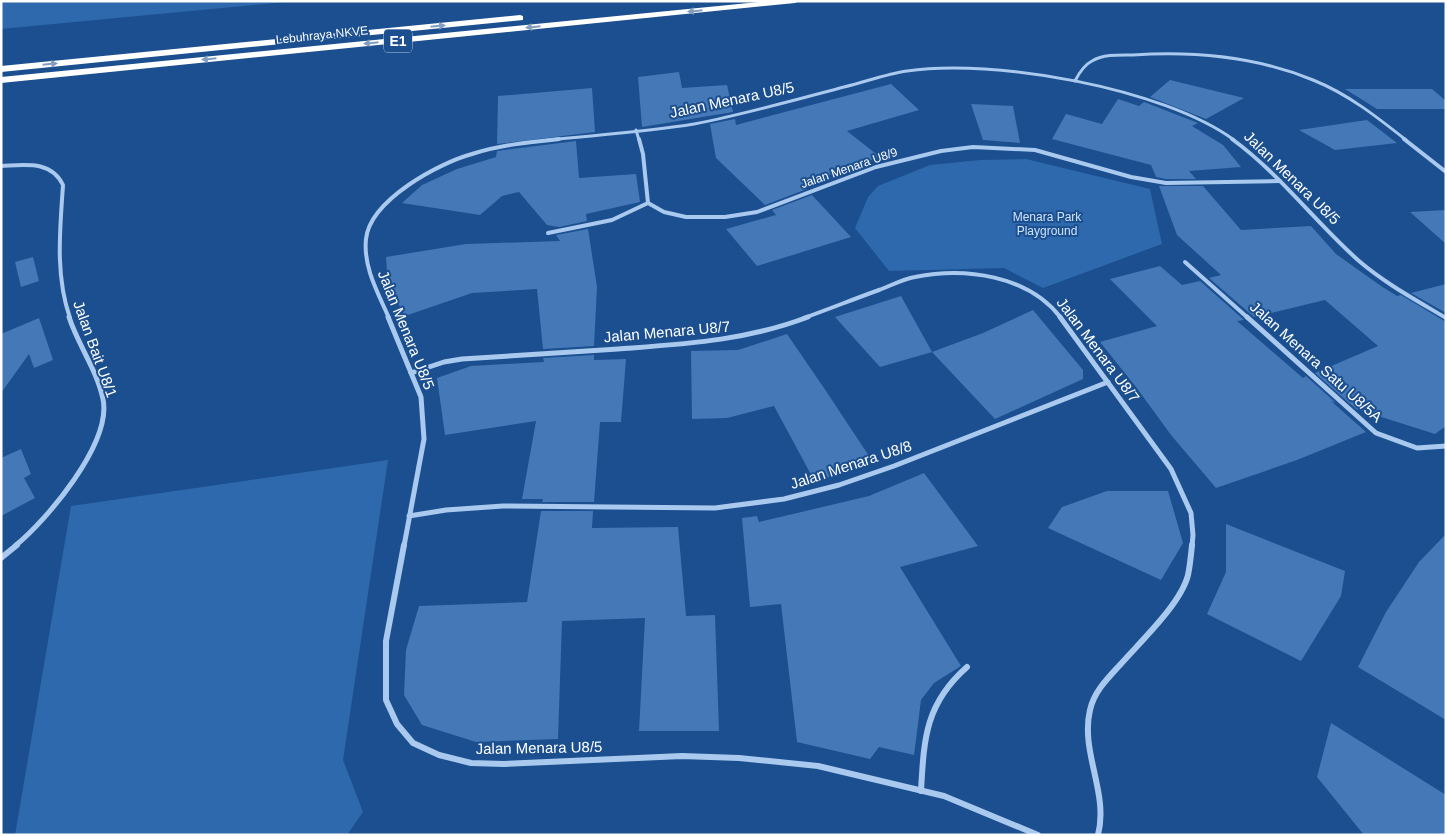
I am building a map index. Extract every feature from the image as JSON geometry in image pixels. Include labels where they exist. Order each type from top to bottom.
[{"type":"highway","name":"Lebuhraya NKVE","points":[[1,80],[795,1]]},
{"type":"highway","name":"Lebuhraya NKVE","points":[[1,69],[531,17]]},
{"type":"street","points":[[1075,81],[1085,65],[1091,61],[1108,56],[1199,54],[1261,63],[1304,76],[1340,93],[1370,113],[1446,172]]},
{"type":"street","name":"Jalan Menara U8/5","points":[[1038,835],[944,796],[818,766],[739,758],[682,756],[504,764],[471,762],[439,755],[413,743],[397,724],[386,700],[386,640],[424,439],[421,397],[366,263],[366,237],[380,212],[393,197],[421,176],[456,159],[474,153],[523,143],[692,124],[741,114],[881,76],[913,70],[988,69],[1075,81],[1144,99],[1205,122],[1246,148],[1358,260],[1381,280],[1446,318]]},
{"type":"street","points":[[548,233],[602,224],[626,216],[648,202],[643,154],[636,130]]},
{"type":"street","name":"Jalan Menara U8/9","points":[[648,202],[664,212],[686,217],[725,217],[757,212],[876,167],[941,151],[972,146],[1035,150],[1131,176],[1166,183],[1280,181]]},
{"type":"street","name":"Jalan Bait U8/1","points":[[1,166],[46,167],[55,171],[60,176],[63,185],[61,276],[64,302],[104,407],[101,428],[96,440],[67,488],[38,526],[1,558]]},
{"type":"street","name":"Jalan Menara Satu U8/5A","points":[[1185,262],[1376,433],[1417,448],[1446,446]]},
{"type":"street","name":"Jalan Menara U8/7","points":[[411,373],[444,362],[462,359],[690,344],[738,338],[782,327],[912,277],[952,274],[992,278],[1013,283],[1030,290],[1045,300],[1171,469],[1183,492],[1190,513],[1193,535],[1188,576],[1178,598],[1099,689],[1090,710],[1088,735],[1100,798],[1100,827],[1098,835]]},
{"type":"street","name":"Jalan Menara U8/8","points":[[409,516],[446,510],[502,506],[715,508],[784,499],[838,485],[894,466],[1108,382]]},
{"type":"street","points":[[920,791],[924,747],[930,721],[943,690],[966,667]]},
{"type":"green space","points":[[1,1],[295,1],[1,29]]},
{"type":"green space","name":"Menara Park Playground","points":[[1026,159],[1150,189],[1162,244],[1043,288],[1004,268],[889,271],[855,228],[868,197],[878,186],[930,165],[980,160]]},
{"type":"green space","points":[[388,460],[343,760],[363,812],[347,835],[15,835],[71,506]]},
{"type":"building","points":[[679,72],[682,88],[727,85],[733,112],[642,127],[638,77]]},
{"type":"building","points":[[1170,80],[1244,98],[1206,119],[1150,97]]},
{"type":"building","points":[[891,84],[919,110],[847,131],[880,157],[802,185],[807,189],[765,205],[716,158],[710,124],[735,119],[736,125]]},
{"type":"building","points":[[592,88],[595,132],[497,144],[498,96]]},
{"type":"building","points":[[1345,89],[1432,89],[1446,101],[1446,109],[1377,109]]},
{"type":"building","points":[[1118,99],[1139,106],[1144,102],[1198,123],[1192,126],[1223,145],[1241,167],[1189,171],[1196,179],[1166,179],[1156,177],[1151,165],[1052,139],[1066,114],[1102,124]]},
{"type":"building","points":[[971,104],[1013,106],[1020,143],[983,140]]},
{"type":"building","points":[[1367,120],[1397,143],[1335,150],[1299,130]]},
{"type":"building","points":[[576,141],[579,178],[636,174],[640,202],[586,214],[587,221],[559,227],[547,225],[519,192],[502,196],[480,215],[402,203],[422,185],[457,169],[496,157],[497,151]]},
{"type":"building","points":[[1159,186],[1203,186],[1241,230],[1311,226],[1336,254],[1381,286],[1397,296],[1401,295],[1446,322],[1446,426],[1435,434],[1356,409],[1315,373],[1378,346],[1325,300],[1254,317],[1209,278],[1221,275],[1177,235]]},
{"type":"building","points":[[812,195],[851,237],[757,266],[726,229],[776,215],[772,210]]},
{"type":"building","points":[[1446,210],[1446,244],[1410,212]]},
{"type":"building","points":[[588,229],[597,287],[594,346],[543,349],[537,289],[472,293],[405,316],[388,285],[386,257],[466,244],[560,241],[556,235]]},
{"type":"building","points":[[33,257],[39,281],[21,287],[15,262]]},
{"type":"building","points":[[1160,266],[1182,285],[1200,281],[1244,320],[1237,321],[1303,378],[1306,376],[1366,432],[1297,460],[1216,488],[1171,435],[1100,342],[1157,326],[1110,279]]},
{"type":"building","points":[[1446,284],[1446,313],[1411,293]]},
{"type":"building","points":[[901,296],[932,352],[880,367],[835,317]]},
{"type":"building","points":[[1033,310],[1083,370],[1083,379],[995,419],[932,352],[983,333]]},
{"type":"building","points":[[39,318],[53,360],[34,368],[29,354],[1,393],[1,334]]},
{"type":"building","points":[[787,334],[873,462],[815,482],[774,406],[727,418],[692,419],[691,351],[738,350]]},
{"type":"building","points":[[594,355],[594,360],[626,359],[621,422],[600,422],[594,502],[542,502],[543,499],[522,499],[536,421],[445,435],[437,378],[471,366],[544,362],[543,358]]},
{"type":"building","points":[[21,449],[31,474],[24,478],[35,498],[1,516],[1,458]]},
{"type":"building","points":[[924,473],[978,546],[900,567],[961,666],[934,683],[921,700],[914,755],[879,747],[870,759],[797,742],[781,604],[750,607],[742,518],[757,516],[759,522],[869,496]]},
{"type":"building","points":[[1107,491],[1168,491],[1183,543],[1161,580],[1048,528],[1062,507]]},
{"type":"building","points":[[541,511],[593,511],[592,528],[678,527],[686,616],[715,615],[719,731],[639,731],[645,618],[562,621],[558,739],[476,742],[422,725],[404,695],[406,650],[419,606],[527,602]]},
{"type":"building","points":[[1226,524],[1345,571],[1341,596],[1301,661],[1207,614],[1226,572]]},
{"type":"building","points":[[1446,534],[1446,720],[1358,667],[1386,612],[1419,562]]},
{"type":"building","points":[[1331,723],[1446,795],[1446,835],[1364,835],[1317,777]]}]
